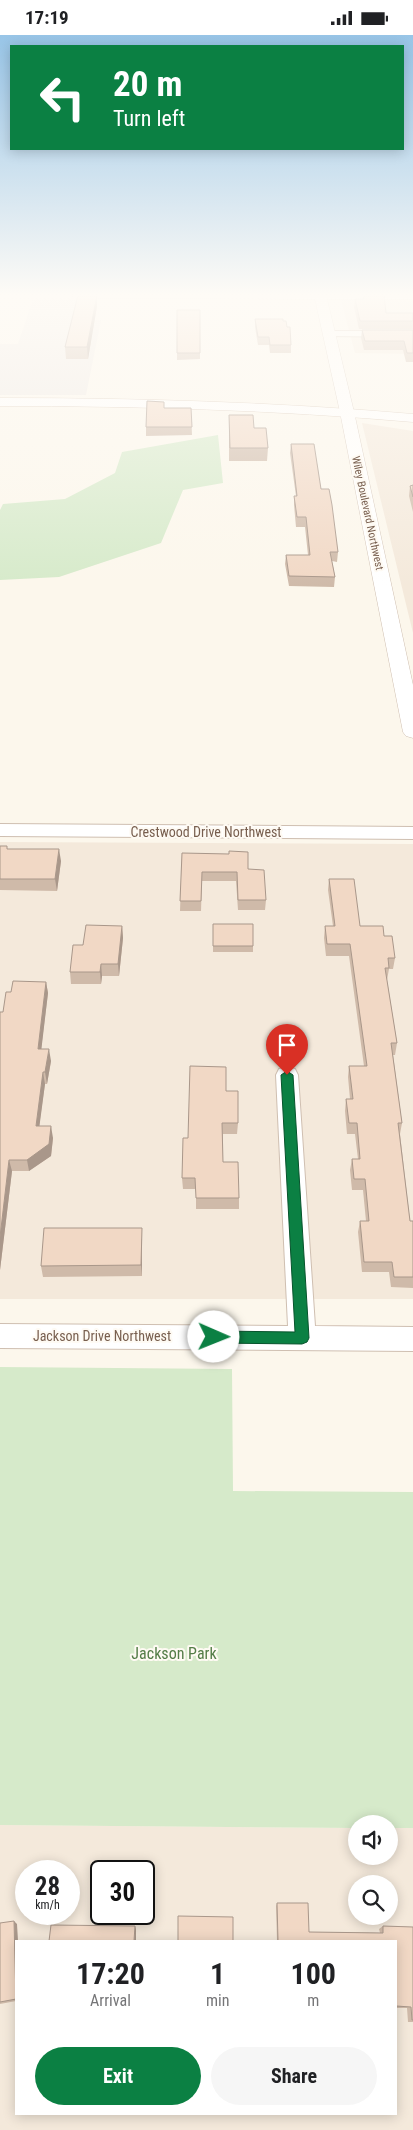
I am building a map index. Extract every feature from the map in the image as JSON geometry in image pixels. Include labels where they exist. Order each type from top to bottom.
[{"type":"street","name":"Wiley Boulevard Northwest","points":[[343,393],[413,732]]},
{"type":"street","points":[[0,402],[226,405],[347,412],[413,419]]},
{"type":"street","name":"Crestwood Drive Northwest","points":[[0,830],[413,833]]},
{"type":"street","points":[[287,1075],[302,1338]]},
{"type":"street","name":"Jackson Drive Northwest","points":[[0,1336],[413,1339]]},
{"type":"shaded area","points":[[0,393],[86,393],[86,395],[0,395]]},
{"type":"shaded area","points":[[362,423],[413,431],[413,633]]},
{"type":"shaded area","points":[[0,842],[413,844],[413,1299],[0,1299]]},
{"type":"shaded area","points":[[0,1825],[348,1828],[348,1865],[398,1865],[398,1828],[413,1828],[413,2130],[0,2130]]},
{"type":"green space","points":[[218,435],[223,483],[183,490],[161,543],[59,577],[0,580],[0,510],[3,504],[65,499],[115,473],[122,452]]},
{"type":"green space","name":"Jackson Park","points":[[0,1367],[232,1369],[233,1491],[413,1492],[413,1828],[398,1828],[398,1815],[348,1815],[348,1828],[0,1825]]},
{"type":"building","points":[[147,401],[164,402],[164,408],[191,408],[192,427],[146,427]]},
{"type":"building","points":[[229,415],[253,415],[254,428],[266,428],[268,448],[230,448]]},
{"type":"building","points":[[291,444],[314,444],[321,489],[329,489],[338,552],[330,552],[335,577],[289,576],[286,555],[310,555],[306,517],[297,517],[294,496],[297,496]]},
{"type":"building","points":[[413,485],[413,497],[410,486]]},
{"type":"building","points":[[0,846],[7,846],[7,849],[59,849],[55,879],[0,879]]},
{"type":"building","points":[[229,851],[248,852],[248,869],[264,870],[266,900],[238,900],[237,872],[202,872],[201,901],[180,901],[182,853],[229,854]]},
{"type":"building","points":[[329,879],[354,879],[360,926],[383,926],[384,936],[392,936],[395,958],[388,958],[389,968],[385,968],[397,1043],[391,1043],[402,1123],[398,1123],[410,1221],[413,1221],[413,1277],[394,1277],[392,1262],[364,1262],[360,1221],[369,1221],[365,1179],[354,1179],[352,1159],[360,1159],[357,1123],[349,1123],[346,1099],[353,1099],[349,1066],[367,1066],[350,944],[327,944],[325,926],[335,926]]},
{"type":"building","points":[[213,924],[253,924],[253,946],[213,946]]},
{"type":"building","points":[[86,925],[122,926],[118,964],[101,964],[100,972],[70,972],[73,945],[83,945]]},
{"type":"building","points":[[13,981],[46,982],[38,1049],[49,1049],[45,1072],[43,1072],[36,1126],[51,1126],[49,1144],[27,1160],[9,1160],[0,1237],[0,1012],[3,1012],[6,992],[11,992]]},
{"type":"building","points":[[190,1066],[226,1067],[226,1091],[238,1091],[238,1123],[222,1123],[223,1162],[238,1162],[239,1198],[196,1198],[195,1178],[182,1178],[183,1138],[188,1138]]},
{"type":"building","points":[[44,1228],[142,1228],[141,1265],[41,1266]]},
{"type":"building","points":[[277,1903],[308,1903],[309,1932],[383,1933],[383,1926],[413,1927],[413,2020],[411,2007],[397,2006],[397,1940],[278,1940]]},
{"type":"building","points":[[178,1916],[233,1917],[233,1940],[178,1940]]},
{"type":"building","points":[[14,1921],[15,1999],[0,2002],[0,1923]]},
{"type":"building","points":[[51,1925],[135,1926],[134,1940],[49,1940]]},
{"type":"route","points":[[214,1337],[302,1338],[287,1075]]}]
